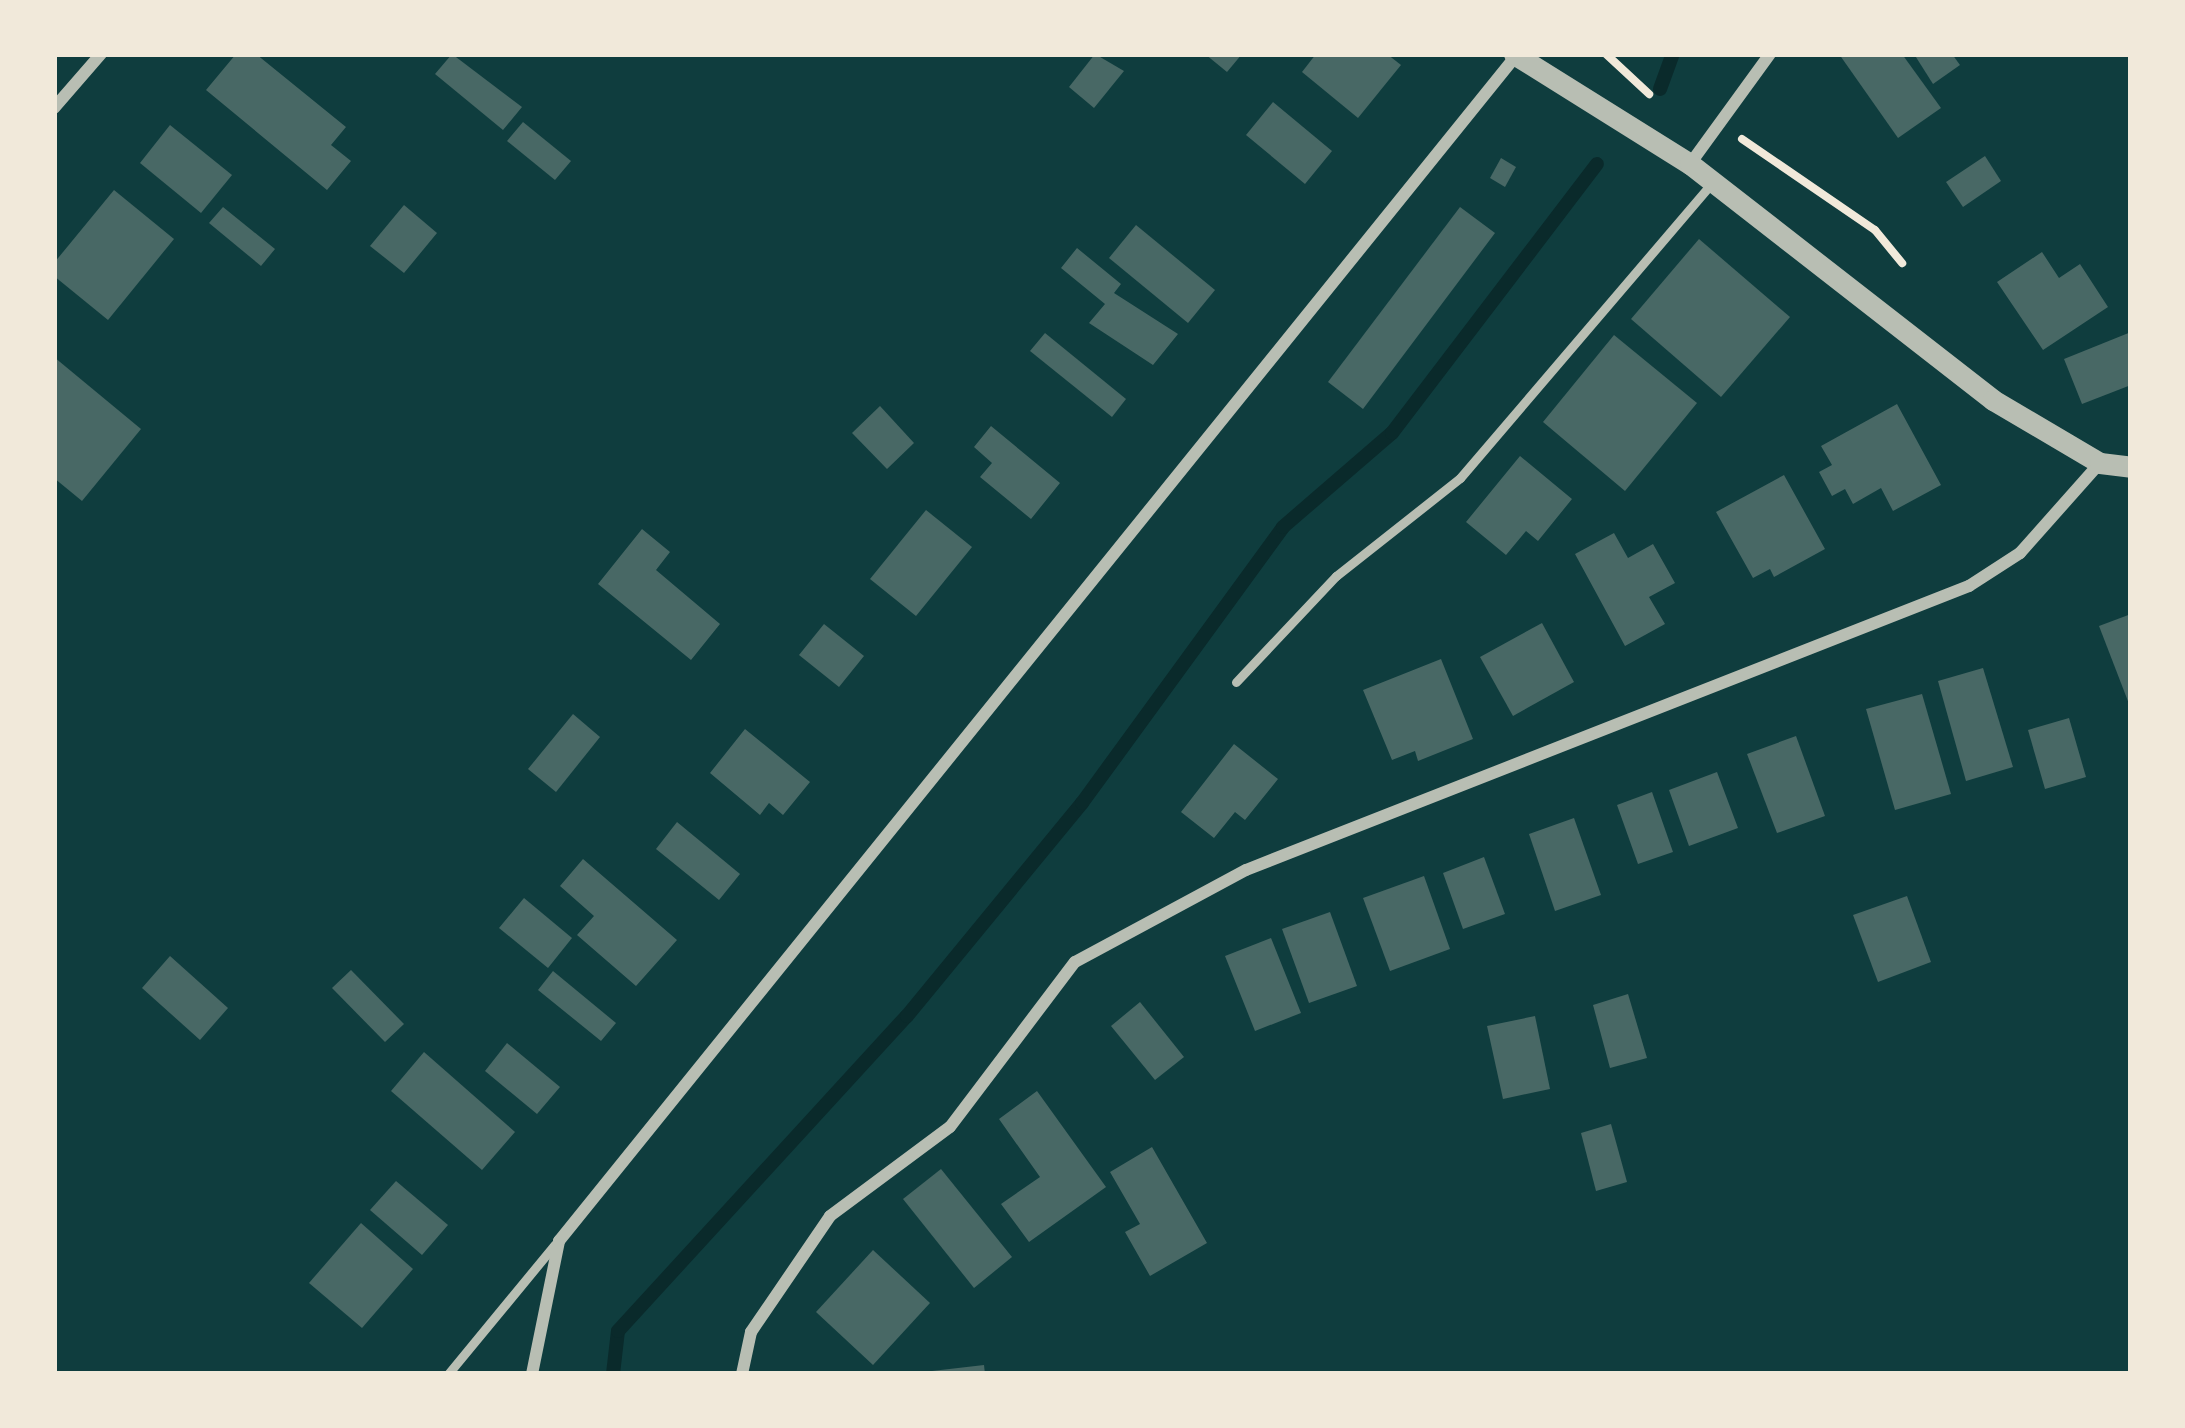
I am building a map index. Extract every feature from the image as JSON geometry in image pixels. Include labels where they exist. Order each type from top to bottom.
[{"type":"street","points":[[54,109],[101,54]]},
{"type":"street","points":[[1690,164],[1721,129],[1770,54]]},
{"type":"street","points":[[532,1374],[559,1240],[1515,55],[1714,181],[1993,400],[2100,463],[2131,467]]},
{"type":"street","points":[[742,1374],[752,1332],[830,1216],[950,1127],[1075,962],[1246,870],[1969,586],[2020,554],[2100,463]]},
{"type":"lane","points":[[1236,682],[1336,576],[1460,478],[1714,181]]},
{"type":"lane","points":[[448,1374],[559,1240]]},
{"type":"path","points":[[1606,54],[1637,85]]},
{"type":"path","points":[[1721,129],[1771,153],[1876,230],[1902,262]]},
{"type":"building","points":[[236,54],[256,54],[346,127],[331,145],[351,161],[327,190],[206,90]]},
{"type":"building","points":[[452,54],[522,107],[503,130],[435,74]]},
{"type":"building","points":[[1095,54],[1124,71],[1094,108],[1069,87]]},
{"type":"building","points":[[1205,54],[1242,54],[1227,72]]},
{"type":"building","points":[[1316,54],[1387,54],[1401,65],[1358,118],[1302,72]]},
{"type":"building","points":[[1839,54],[1902,54],[1941,108],[1898,138]]},
{"type":"building","points":[[1914,54],[1952,54],[1960,65],[1933,84]]},
{"type":"building","points":[[1273,102],[1332,151],[1305,184],[1246,135]]},
{"type":"building","points":[[523,122],[571,161],[555,180],[507,141]]},
{"type":"building","points":[[170,125],[232,175],[201,213],[140,163]]},
{"type":"building","points":[[1985,156],[2001,181],[1963,207],[1946,182]]},
{"type":"building","points":[[1501,158],[1516,167],[1505,187],[1490,178]]},
{"type":"building","points":[[114,190],[174,239],[108,320],[54,276],[54,263]]},
{"type":"building","points":[[404,205],[437,233],[404,273],[370,246]]},
{"type":"building","points":[[223,207],[275,249],[261,266],[209,223]]},
{"type":"building","points":[[1460,207],[1495,233],[1363,409],[1328,382]]},
{"type":"building","points":[[1136,225],[1215,290],[1188,323],[1109,258]]},
{"type":"building","points":[[1699,239],[1790,317],[1721,397],[1631,319]]},
{"type":"building","points":[[1077,248],[1121,284],[1114,293],[1178,334],[1153,365],[1089,323],[1105,304],[1061,268]]},
{"type":"building","points":[[2042,252],[2059,278],[2080,264],[2108,307],[2043,350],[1997,282]]},
{"type":"building","points":[[2131,332],[2131,385],[2082,404],[2064,359]]},
{"type":"building","points":[[1045,333],[1126,399],[1112,417],[1030,351]]},
{"type":"building","points":[[1614,335],[1697,403],[1625,491],[1543,422]]},
{"type":"building","points":[[54,357],[141,429],[82,501],[54,478]]},
{"type":"building","points":[[1897,404],[1941,485],[1893,511],[1881,488],[1853,504],[1845,489],[1832,496],[1819,472],[1832,465],[1821,446]]},
{"type":"building","points":[[880,406],[914,443],[887,469],[852,433]]},
{"type":"building","points":[[991,426],[1060,483],[1031,519],[980,477],[992,463],[974,447]]},
{"type":"building","points":[[1520,456],[1572,499],[1538,541],[1526,531],[1506,555],[1466,522]]},
{"type":"building","points":[[1784,475],[1825,549],[1774,577],[1770,569],[1753,578],[1716,512]]},
{"type":"building","points":[[926,510],[972,547],[916,616],[870,579]]},
{"type":"building","points":[[642,529],[670,552],[656,570],[720,624],[691,660],[598,584]]},
{"type":"building","points":[[1614,533],[1628,558],[1653,544],[1675,583],[1649,597],[1665,624],[1625,646],[1575,554]]},
{"type":"building","points":[[2131,614],[2131,709],[2099,626]]},
{"type":"building","points":[[1542,623],[1574,682],[1513,716],[1480,657]]},
{"type":"building","points":[[824,624],[864,656],[839,687],[799,655]]},
{"type":"building","points":[[1441,659],[1473,739],[1418,761],[1415,751],[1392,760],[1363,690]]},
{"type":"building","points":[[1983,668],[2013,767],[1966,781],[1938,681]]},
{"type":"building","points":[[1922,694],[1951,794],[1895,810],[1866,709]]},
{"type":"building","points":[[573,714],[600,737],[556,792],[528,769]]},
{"type":"building","points":[[2069,718],[2086,777],[2045,789],[2028,730]]},
{"type":"building","points":[[745,729],[810,782],[783,815],[769,803],[760,815],[710,773]]},
{"type":"building","points":[[1796,736],[1825,816],[1777,833],[1747,754]]},
{"type":"building","points":[[1234,744],[1278,779],[1245,820],[1235,812],[1214,838],[1181,812]]},
{"type":"building","points":[[1717,772],[1738,828],[1689,846],[1669,790]]},
{"type":"building","points":[[1652,792],[1673,852],[1638,864],[1617,805]]},
{"type":"building","points":[[1574,818],[1601,895],[1555,911],[1529,834]]},
{"type":"building","points":[[677,822],[740,874],[719,900],[656,849]]},
{"type":"building","points":[[1484,857],[1505,914],[1463,929],[1443,873]]},
{"type":"building","points":[[583,859],[677,940],[636,986],[577,935],[594,916],[560,886]]},
{"type":"building","points":[[1424,876],[1450,949],[1390,971],[1363,898]]},
{"type":"building","points":[[1907,896],[1931,962],[1878,982],[1853,915]]},
{"type":"building","points":[[524,898],[572,938],[548,968],[499,928]]},
{"type":"building","points":[[1330,912],[1357,986],[1309,1003],[1282,929]]},
{"type":"building","points":[[1271,938],[1301,1013],[1255,1031],[1225,956]]},
{"type":"building","points":[[170,956],[228,1008],[200,1040],[142,988]]},
{"type":"building","points":[[351,970],[404,1024],[385,1042],[332,988]]},
{"type":"building","points":[[553,971],[616,1023],[601,1041],[538,990]]},
{"type":"building","points":[[1628,994],[1647,1058],[1610,1068],[1593,1005]]},
{"type":"building","points":[[1140,1002],[1184,1057],[1155,1080],[1111,1026]]},
{"type":"building","points":[[1535,1016],[1550,1089],[1503,1099],[1487,1026]]},
{"type":"building","points":[[507,1043],[560,1087],[537,1114],[485,1071]]},
{"type":"building","points":[[424,1052],[515,1132],[482,1170],[391,1091]]},
{"type":"building","points":[[1037,1091],[1106,1187],[1029,1242],[1001,1204],[1040,1177],[999,1119]]},
{"type":"building","points":[[1611,1124],[1627,1182],[1596,1191],[1581,1133]]},
{"type":"building","points":[[1152,1147],[1207,1243],[1150,1276],[1125,1232],[1140,1224],[1110,1172]]},
{"type":"building","points":[[941,1169],[1012,1257],[974,1288],[903,1199]]},
{"type":"building","points":[[396,1181],[448,1225],[422,1255],[370,1210]]},
{"type":"building","points":[[361,1223],[413,1269],[362,1328],[309,1283]]},
{"type":"building","points":[[873,1250],[930,1303],[873,1365],[816,1312]]},
{"type":"building","points":[[984,1365],[985,1374],[932,1374],[932,1371]]},
{"type":"waterway","points":[[1660,89],[1673,54]]},
{"type":"waterway","points":[[613,1374],[618,1331],[907,1016],[1082,803],[1283,527],[1392,433],[1597,164]]}]
